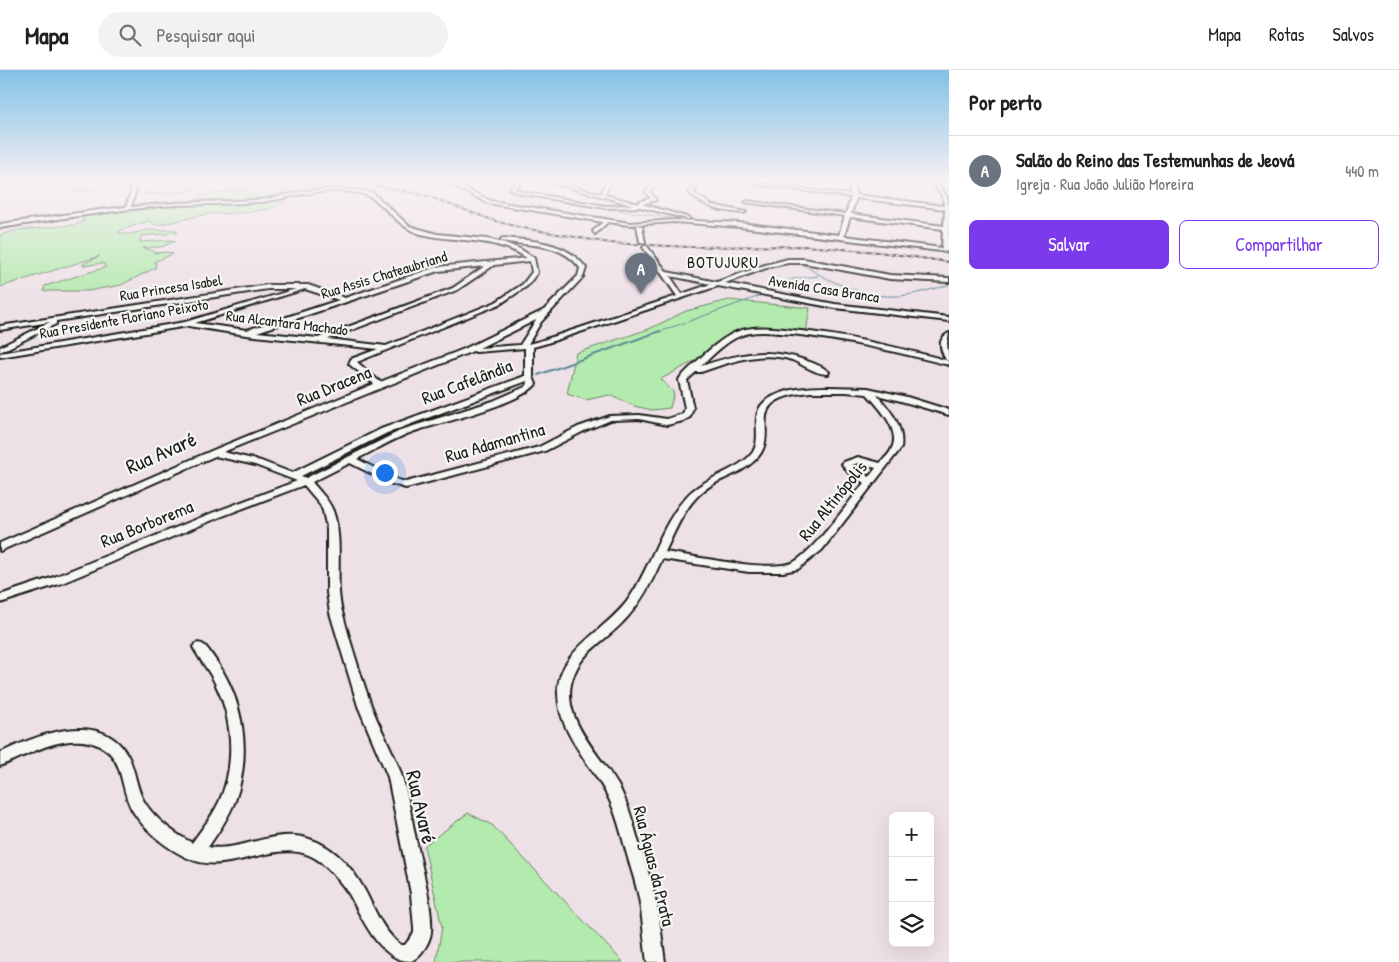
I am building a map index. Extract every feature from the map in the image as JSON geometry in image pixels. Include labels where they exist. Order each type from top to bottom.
[{"type":"street","points":[[0,226],[18,224]]},
{"type":"street","points":[[404,224],[412,229],[431,233],[546,245],[571,256],[582,266],[583,272],[572,287],[546,312],[530,333],[526,347],[529,376]]},
{"type":"street","points":[[595,232],[604,224]]},
{"type":"street","points":[[622,224],[635,226],[643,224]]},
{"type":"street","points":[[723,224],[841,236],[947,250],[945,224]]},
{"type":"street","points":[[841,236],[845,224]]},
{"type":"street","points":[[912,224],[945,228]]},
{"type":"street","points":[[635,226],[645,245],[681,297]]},
{"type":"street","points":[[379,384],[353,363],[357,359],[509,297],[525,285],[535,272],[532,259],[518,250],[477,238]]},
{"type":"street","name":"Rua Assis Chateaubriand","points":[[246,333],[441,268],[532,259]]},
{"type":"street","name":"Rua Dracena","points":[[467,351],[526,347],[681,297],[772,264],[792,261],[804,261],[890,277],[949,280]]},
{"type":"street","points":[[317,341],[455,289],[494,263]]},
{"type":"street","name":"Avenida Casa Branca","points":[[666,274],[835,306],[949,319]]},
{"type":"street","name":"Rua Princesa Isabel","points":[[0,328],[232,291],[285,286],[308,287],[346,300]]},
{"type":"street","name":"Rua Presidente Floriano Peixoto","points":[[0,355],[186,324],[308,287]]},
{"type":"street","name":"Rua Dracena","points":[[214,453],[379,384],[467,351],[546,312]]},
{"type":"street","points":[[919,316],[949,327]]},
{"type":"street","points":[[0,350],[62,319]]},
{"type":"street","name":"Rua Alcantara Machado","points":[[186,324],[246,333],[385,348]]},
{"type":"street","points":[[692,372],[731,337],[759,330],[828,336],[949,363]]},
{"type":"street","points":[[949,336],[944,340],[944,350],[949,358]]},
{"type":"street","points":[[692,372],[736,356],[757,354],[791,358],[825,372]]},
{"type":"street","name":"Rua Adamantina","points":[[350,458],[395,482],[406,485],[542,449],[581,429],[610,418],[640,417],[668,422],[676,420],[684,417],[688,412],[689,402],[683,386],[683,380],[692,372]]},
{"type":"street","name":"Rua Cafelândia","points":[[529,376],[532,384],[525,390],[477,410],[413,429],[301,478],[384,431],[529,376]]},
{"type":"street","name":"Rua Águas da Prata","points":[[656,962],[647,900],[620,804],[609,783],[574,731],[566,714],[565,680],[577,658],[629,609],[660,555],[683,506],[695,492],[706,484],[750,460],[758,452],[760,416],[764,407],[770,402],[797,391],[814,389],[868,390],[904,398],[949,413]]},
{"type":"street","name":"Rua Altinópolis","points":[[660,555],[752,568],[777,569],[793,567],[806,558],[818,547],[897,448],[900,440],[898,432],[880,404],[868,390]]},
{"type":"street","name":"Rua Avaré","points":[[0,547],[214,453],[301,478],[317,493],[328,510],[332,529],[333,593],[336,612],[365,706],[395,777],[419,894],[423,928],[422,936],[411,952],[404,955],[397,954],[389,948],[378,932],[356,891],[341,872],[324,854],[305,844],[291,842],[215,857],[194,853],[175,841],[147,817],[137,804],[122,759],[116,749],[96,736],[63,736],[42,741],[0,760]]},
{"type":"street","points":[[868,482],[851,470],[847,464],[858,460],[882,466]]},
{"type":"street","name":"Rua Borborema","points":[[0,599],[58,580],[301,478]]},
{"type":"street","points":[[194,853],[226,803],[234,774],[236,751],[235,721],[231,704],[220,677],[199,647]]},
{"type":"green space","points":[[140,224],[119,231],[119,233],[129,234],[149,230],[177,230],[177,233],[141,236],[140,242],[176,241],[161,247],[143,248],[154,251],[154,253],[167,252],[173,254],[154,262],[156,264],[155,268],[121,285],[88,291],[43,291],[45,286],[106,267],[103,263],[83,266],[83,264],[100,256],[0,287],[0,235],[17,230],[74,225]]},
{"type":"green space","points":[[729,300],[810,308],[806,332],[750,328],[731,332],[698,359],[661,379],[674,393],[670,408],[652,410],[634,406],[609,395],[586,400],[567,394],[576,353],[649,329],[686,311]]},
{"type":"green space","points":[[468,813],[492,825],[623,962],[436,962],[442,927],[424,846]]},
{"type":"waterway","points":[[802,264],[839,284],[879,296],[907,295],[949,285]]},
{"type":"waterway","points":[[770,290],[793,279],[818,276]]},
{"type":"waterway","points":[[656,333],[765,294]]},
{"type":"waterway","points":[[538,375],[660,331]]},
{"type":"waterway","points":[[378,439],[494,393]]},
{"type":"waterway","points":[[310,472],[380,438]]},
{"type":"railway","points":[[506,224],[610,243],[690,247],[805,246],[879,252],[949,262]]},
{"type":"place","name":"Salão do Reino das Testemunhas de Jeová","points":[[641,294]]},
{"type":"district","name":"BOTUJURU","points":[[723,262]]}]
